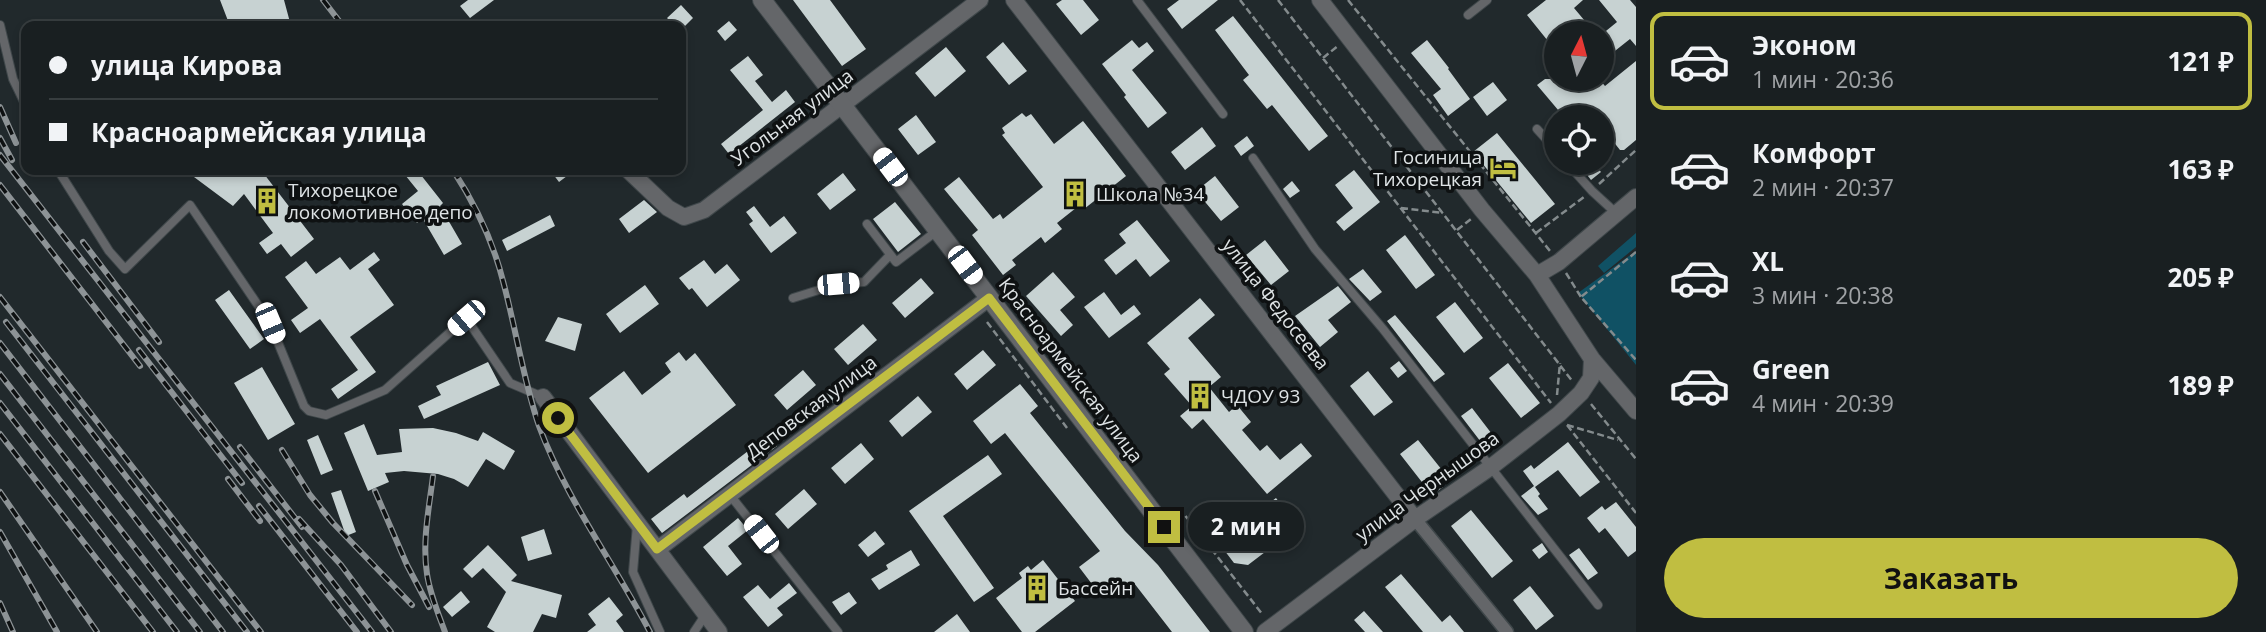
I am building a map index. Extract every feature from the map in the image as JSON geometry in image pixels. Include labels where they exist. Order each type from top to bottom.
[{"type":"street","name":"Красноармейская улица","points":[[762,0],[1244,632]]},
{"type":"street","name":"Угольная улица","points":[[633,175],[668,208],[684,217],[704,209],[980,0]]},
{"type":"street","name":"улица Федосеева","points":[[1014,0],[1415,519],[1507,632]]},
{"type":"street","points":[[1320,0],[1482,210],[1537,275],[1592,359],[1636,411]]},
{"type":"street","points":[[1537,275],[1559,262],[1636,197]]},
{"type":"street","name":"Деповская улица","points":[[657,549],[989,298]]},
{"type":"street","name":"улица Чернышова","points":[[1269,629],[1559,414],[1581,393],[1591,378],[1592,359]]},
{"type":"street","points":[[543,397],[719,632]]},
{"type":"lane","points":[[1137,0],[1223,114]]},
{"type":"lane","points":[[1468,15],[1487,0]]},
{"type":"lane","points":[[0,25],[13,79],[21,96]]},
{"type":"lane","points":[[1537,129],[1544,137]]},
{"type":"lane","points":[[1253,158],[1315,249],[1383,329],[1598,605]]},
{"type":"lane","points":[[61,175],[109,251],[125,269],[190,205],[270,323],[304,406],[309,411],[326,415],[385,390],[466,318],[510,383],[543,397]]},
{"type":"lane","points":[[1578,175],[1616,213]]},
{"type":"lane","points":[[867,225],[896,262],[938,230]]},
{"type":"lane","points":[[793,298],[838,284],[864,282],[890,255]]},
{"type":"lane","points":[[730,495],[838,632]]},
{"type":"lane","points":[[637,522],[633,572],[660,632]]},
{"type":"lane","points":[[694,632],[706,614]]},
{"type":"path","points":[[1240,0],[1555,409],[1560,363]]},
{"type":"path","points":[[1278,0],[1581,393],[1636,459]]},
{"type":"path","points":[[1348,0],[1536,233]]},
{"type":"path","points":[[1399,207],[1443,213]]},
{"type":"path","points":[[1457,230],[1482,210]]},
{"type":"path","points":[[1636,252],[1581,297],[1636,360]]},
{"type":"path","points":[[1621,440],[1567,425],[1636,513]]},
{"type":"path","points":[[1184,514],[1269,629]]},
{"type":"shaded area","points":[[1636,233],[1636,247],[1604,273],[1598,266]]},
{"type":"shaded area","points":[[1636,251],[1636,365],[1578,293]]},
{"type":"building","points":[[220,0],[284,0],[290,21],[228,21]]},
{"type":"building","points":[[468,0],[494,0],[470,18],[460,6]]},
{"type":"building","points":[[793,0],[830,0],[866,49],[842,66]]},
{"type":"building","points":[[1062,0],[1083,0],[1099,20],[1081,35],[1056,4]]},
{"type":"building","points":[[1179,0],[1218,0],[1182,29],[1167,9]]},
{"type":"building","points":[[1546,0],[1583,0],[1574,8],[1585,21],[1544,21],[1544,36],[1527,15]]},
{"type":"building","points":[[1599,0],[1630,0],[1636,7],[1636,46],[1630,39],[1614,52],[1614,24],[1617,22]]},
{"type":"building","points":[[681,5],[693,18],[686,25],[686,21],[670,21],[667,18]]},
{"type":"building","points":[[1233,16],[1328,136],[1309,151],[1272,105],[1267,109],[1243,80],[1249,75],[1215,30]]},
{"type":"building","points":[[729,21],[737,30],[725,41],[717,31]]},
{"type":"building","points":[[1132,40],[1139,48],[1147,42],[1154,51],[1132,70],[1167,113],[1148,128],[1102,64]]},
{"type":"building","points":[[1427,40],[1470,99],[1448,116],[1433,95],[1441,89],[1411,53]]},
{"type":"building","points":[[1003,42],[1027,71],[1009,85],[986,57]]},
{"type":"building","points":[[946,47],[966,71],[935,97],[915,73]]},
{"type":"building","points":[[748,56],[763,75],[755,81],[772,102],[786,90],[795,102],[729,154],[721,144],[763,110],[730,70]]},
{"type":"building","points":[[1636,61],[1636,140],[1624,150],[1620,150],[1614,142],[1614,105],[1554,105],[1537,85],[1544,80],[1544,91],[1614,91],[1614,79]]},
{"type":"building","points":[[1493,82],[1507,100],[1487,116],[1473,97]]},
{"type":"building","name":"Школа №34","points":[[1022,113],[1026,117],[1031,114],[1054,144],[1083,121],[1126,176],[1084,209],[1081,204],[1057,223],[1062,229],[1045,243],[1041,237],[1012,260],[1016,265],[1003,275],[972,235],[978,230],[944,189],[959,177],[993,219],[1000,214],[1003,219],[1043,187],[1002,135],[1005,133],[1002,128]]},
{"type":"building","points":[[916,115],[936,142],[918,155],[898,129]]},
{"type":"building","points":[[1202,127],[1216,146],[1185,170],[1171,152]]},
{"type":"building","points":[[1497,133],[1555,204],[1531,223],[1473,152]]},
{"type":"building","points":[[1247,136],[1254,146],[1241,156],[1234,146]]},
{"type":"building","points":[[1354,170],[1380,202],[1344,231],[1336,222],[1353,208],[1335,185]]},
{"type":"building","points":[[843,173],[856,190],[830,210],[817,194]]},
{"type":"building","name":"Тихорецкое локомотивное депо","points":[[265,175],[314,239],[291,257],[281,244],[267,254],[259,243],[273,233],[244,194],[233,206],[194,177]]},
{"type":"building","points":[[405,175],[421,175],[443,203],[440,206],[462,244],[444,255],[423,219],[417,223],[402,204],[418,191]]},
{"type":"building","points":[[554,175],[568,175],[559,182]]},
{"type":"building","points":[[1215,176],[1239,207],[1221,221],[1196,191]]},
{"type":"building","points":[[1292,181],[1300,191],[1290,198],[1283,189]]},
{"type":"building","points":[[644,200],[657,212],[629,233],[619,219]]},
{"type":"building","points":[[895,202],[921,234],[898,252],[873,219]]},
{"type":"building","points":[[754,206],[770,227],[784,216],[797,233],[771,253],[749,224],[753,221],[746,212]]},
{"type":"building","points":[[550,215],[555,226],[507,251],[502,240]]},
{"type":"building","points":[[1137,220],[1170,261],[1150,277],[1136,259],[1116,275],[1104,260],[1126,243],[1119,234]]},
{"type":"building","points":[[1405,235],[1435,275],[1416,289],[1386,250]]},
{"type":"building","points":[[1265,240],[1289,271],[1271,285],[1246,255]]},
{"type":"building","points":[[374,252],[380,260],[368,269],[394,305],[350,337],[376,372],[338,399],[331,389],[358,370],[320,319],[300,333],[291,320],[308,308],[285,277],[306,261],[316,274],[340,257],[350,270]]},
{"type":"building","points":[[704,260],[715,274],[727,264],[740,280],[707,307],[692,288],[689,290],[679,278]]},
{"type":"building","points":[[1363,269],[1382,292],[1370,301],[1349,279]]},
{"type":"building","points":[[1053,272],[1075,297],[1060,310],[1073,325],[1061,336],[1026,296]]},
{"type":"building","points":[[921,278],[934,293],[905,318],[892,303]]},
{"type":"building","points":[[645,285],[659,304],[620,333],[606,314]]},
{"type":"building","points":[[1338,286],[1351,302],[1328,320],[1338,332],[1320,347],[1295,316]]},
{"type":"building","points":[[229,290],[264,339],[250,349],[215,300]]},
{"type":"building","points":[[1104,292],[1121,315],[1134,305],[1141,314],[1109,338],[1084,307]]},
{"type":"building","name":"ЧДОУ 93","points":[[1200,298],[1215,315],[1188,338],[1221,377],[1209,387],[1229,412],[1237,405],[1251,422],[1242,430],[1260,451],[1267,445],[1280,460],[1301,443],[1312,456],[1267,494],[1203,419],[1192,429],[1180,416],[1192,406],[1164,374],[1170,369],[1147,343]]},
{"type":"building","points":[[1455,302],[1483,338],[1464,353],[1436,317]]},
{"type":"building","points":[[1395,315],[1445,374],[1434,382],[1387,321]]},
{"type":"building","points":[[558,317],[582,324],[575,351],[545,341]]},
{"type":"building","points":[[863,324],[877,340],[848,365],[834,349]]},
{"type":"building","points":[[983,350],[996,365],[967,390],[954,374]]},
{"type":"building","points":[[679,352],[686,361],[695,353],[736,405],[648,473],[589,398],[624,371],[642,395],[671,372],[665,363]]},
{"type":"building","points":[[1399,361],[1407,371],[1398,378],[1390,368]]},
{"type":"building","points":[[488,362],[500,385],[424,419],[418,406],[441,395],[436,386]]},
{"type":"building","points":[[1508,363],[1540,403],[1521,418],[1489,378]]},
{"type":"building","points":[[262,367],[295,424],[268,440],[234,383]]},
{"type":"building","points":[[803,370],[816,385],[787,410],[774,395]]},
{"type":"building","points":[[1368,371],[1393,402],[1374,416],[1350,386]]},
{"type":"building","points":[[1020,384],[1038,406],[1030,413],[1125,531],[1158,565],[1210,632],[1172,632],[1134,583],[1114,597],[1095,588],[1079,567],[1100,551],[1005,433],[991,444],[973,421]]},
{"type":"building","points":[[827,390],[835,401],[827,407],[819,396]]},
{"type":"building","points":[[918,396],[932,412],[902,437],[889,421]]},
{"type":"building","points":[[1472,408],[1495,438],[1484,446],[1461,416]]},
{"type":"building","points":[[364,424],[377,455],[402,452],[399,429],[433,428],[478,441],[483,432],[515,451],[504,470],[486,459],[468,487],[438,474],[404,471],[385,473],[389,482],[368,491],[344,433]]},
{"type":"building","points":[[318,435],[333,470],[321,475],[307,440]]},
{"type":"building","points":[[769,435],[777,446],[662,533],[651,519],[684,494],[687,498]]},
{"type":"building","points":[[1418,440],[1442,470],[1435,477],[1443,487],[1432,495],[1400,454]]},
{"type":"building","points":[[1568,442],[1600,482],[1580,497],[1558,470],[1535,487],[1548,509],[1538,515],[1521,496],[1534,486],[1523,471],[1531,465],[1534,469]]},
{"type":"building","points":[[861,443],[874,459],[845,484],[831,468]]},
{"type":"building","points":[[988,455],[1002,474],[943,516],[994,588],[974,602],[909,511]]},
{"type":"building","points":[[804,489],[817,504],[788,529],[775,514]]},
{"type":"building","points":[[341,490],[356,532],[346,536],[331,493]]},
{"type":"building","points":[[1276,498],[1298,527],[1248,565],[1234,563],[1218,542]]},
{"type":"building","points":[[1616,502],[1636,527],[1636,551],[1628,557],[1605,528],[1599,533],[1587,518],[1602,506],[1605,510]]},
{"type":"building","points":[[1471,510],[1513,561],[1492,578],[1451,526]]},
{"type":"building","points":[[738,518],[748,530],[728,546],[742,564],[727,576],[703,547]]},
{"type":"building","points":[[544,529],[552,554],[528,561],[521,537]]},
{"type":"building","points":[[875,531],[885,544],[868,557],[858,545]]},
{"type":"building","points":[[1542,543],[1548,552],[1539,559],[1532,550]]},
{"type":"building","points":[[488,545],[517,575],[511,581],[562,595],[556,618],[542,614],[533,632],[495,632],[487,627],[506,592],[483,568],[472,578],[463,569]]},
{"type":"building","points":[[1579,548],[1598,573],[1588,580],[1569,555]]},
{"type":"building","points":[[911,550],[920,565],[879,590],[871,579],[888,569],[886,565]]},
{"type":"building","name":"Бассейн","points":[[1043,560],[1075,601],[1035,632],[1022,632],[996,598],[1022,578],[1019,573],[1028,566],[1031,570]]},
{"type":"building","points":[[1401,574],[1442,622],[1450,615],[1464,632],[1423,632],[1385,587]]},
{"type":"building","points":[[789,583],[797,593],[777,608],[783,615],[768,627],[743,597],[758,585],[770,599]]},
{"type":"building","points":[[1530,586],[1554,616],[1536,630],[1513,600]]},
{"type":"building","points":[[461,591],[470,602],[452,617],[443,607]]},
{"type":"building","points":[[849,592],[857,603],[841,615],[832,602]]},
{"type":"building","points":[[609,597],[623,615],[616,621],[624,632],[587,632],[596,625],[588,614]]},
{"type":"building","points":[[1364,611],[1383,632],[1365,632],[1354,620]]},
{"type":"building","points":[[957,614],[970,632],[934,632]]},
{"type":"railway","points":[[323,0],[339,21]]},
{"type":"railway","points":[[0,107],[16,143]]},
{"type":"railway","points":[[0,138],[12,160]]},
{"type":"railway","points":[[0,155],[372,632]]},
{"type":"railway","points":[[456,175],[489,237],[499,266],[533,408],[550,453],[576,505],[650,632]]},
{"type":"railway","points":[[0,185],[140,366]]},
{"type":"railway","points":[[83,242],[159,342]]},
{"type":"railway","points":[[0,297],[261,632]]},
{"type":"railway","points":[[6,322],[247,632]]},
{"type":"railway","points":[[0,343],[223,632]]},
{"type":"railway","points":[[139,350],[242,483]]},
{"type":"railway","points":[[0,374],[200,632]]},
{"type":"railway","points":[[0,403],[177,632]]},
{"type":"railway","points":[[0,434],[153,632]]},
{"type":"railway","points":[[240,447],[302,527]]},
{"type":"railway","points":[[282,450],[310,495],[333,523],[412,605]]},
{"type":"railway","points":[[433,476],[425,550],[430,589],[445,632]]},
{"type":"railway","points":[[228,479],[260,521]]},
{"type":"railway","points":[[375,491],[407,565],[429,607]]},
{"type":"railway","points":[[0,492],[97,632]]},
{"type":"railway","points":[[259,506],[357,632]]},
{"type":"railway","points":[[299,519],[341,565],[391,632]]},
{"type":"railway","points":[[0,532],[57,632]]},
{"type":"railway","points":[[0,603],[13,632]]},
{"type":"place","name":"Госиница Тихорецкая","points":[[1503,168]]},
{"type":"place","name":"Школа №34","points":[[1075,194]]},
{"type":"place","name":"Тихорецкое локомотивное депо","points":[[267,201]]},
{"type":"place","name":"ЧДОУ 93","points":[[1200,396]]},
{"type":"place","name":"Бассейн","points":[[1037,588]]},
{"type":"route","points":[[558,418],[657,549],[989,298],[1164,527]]}]
